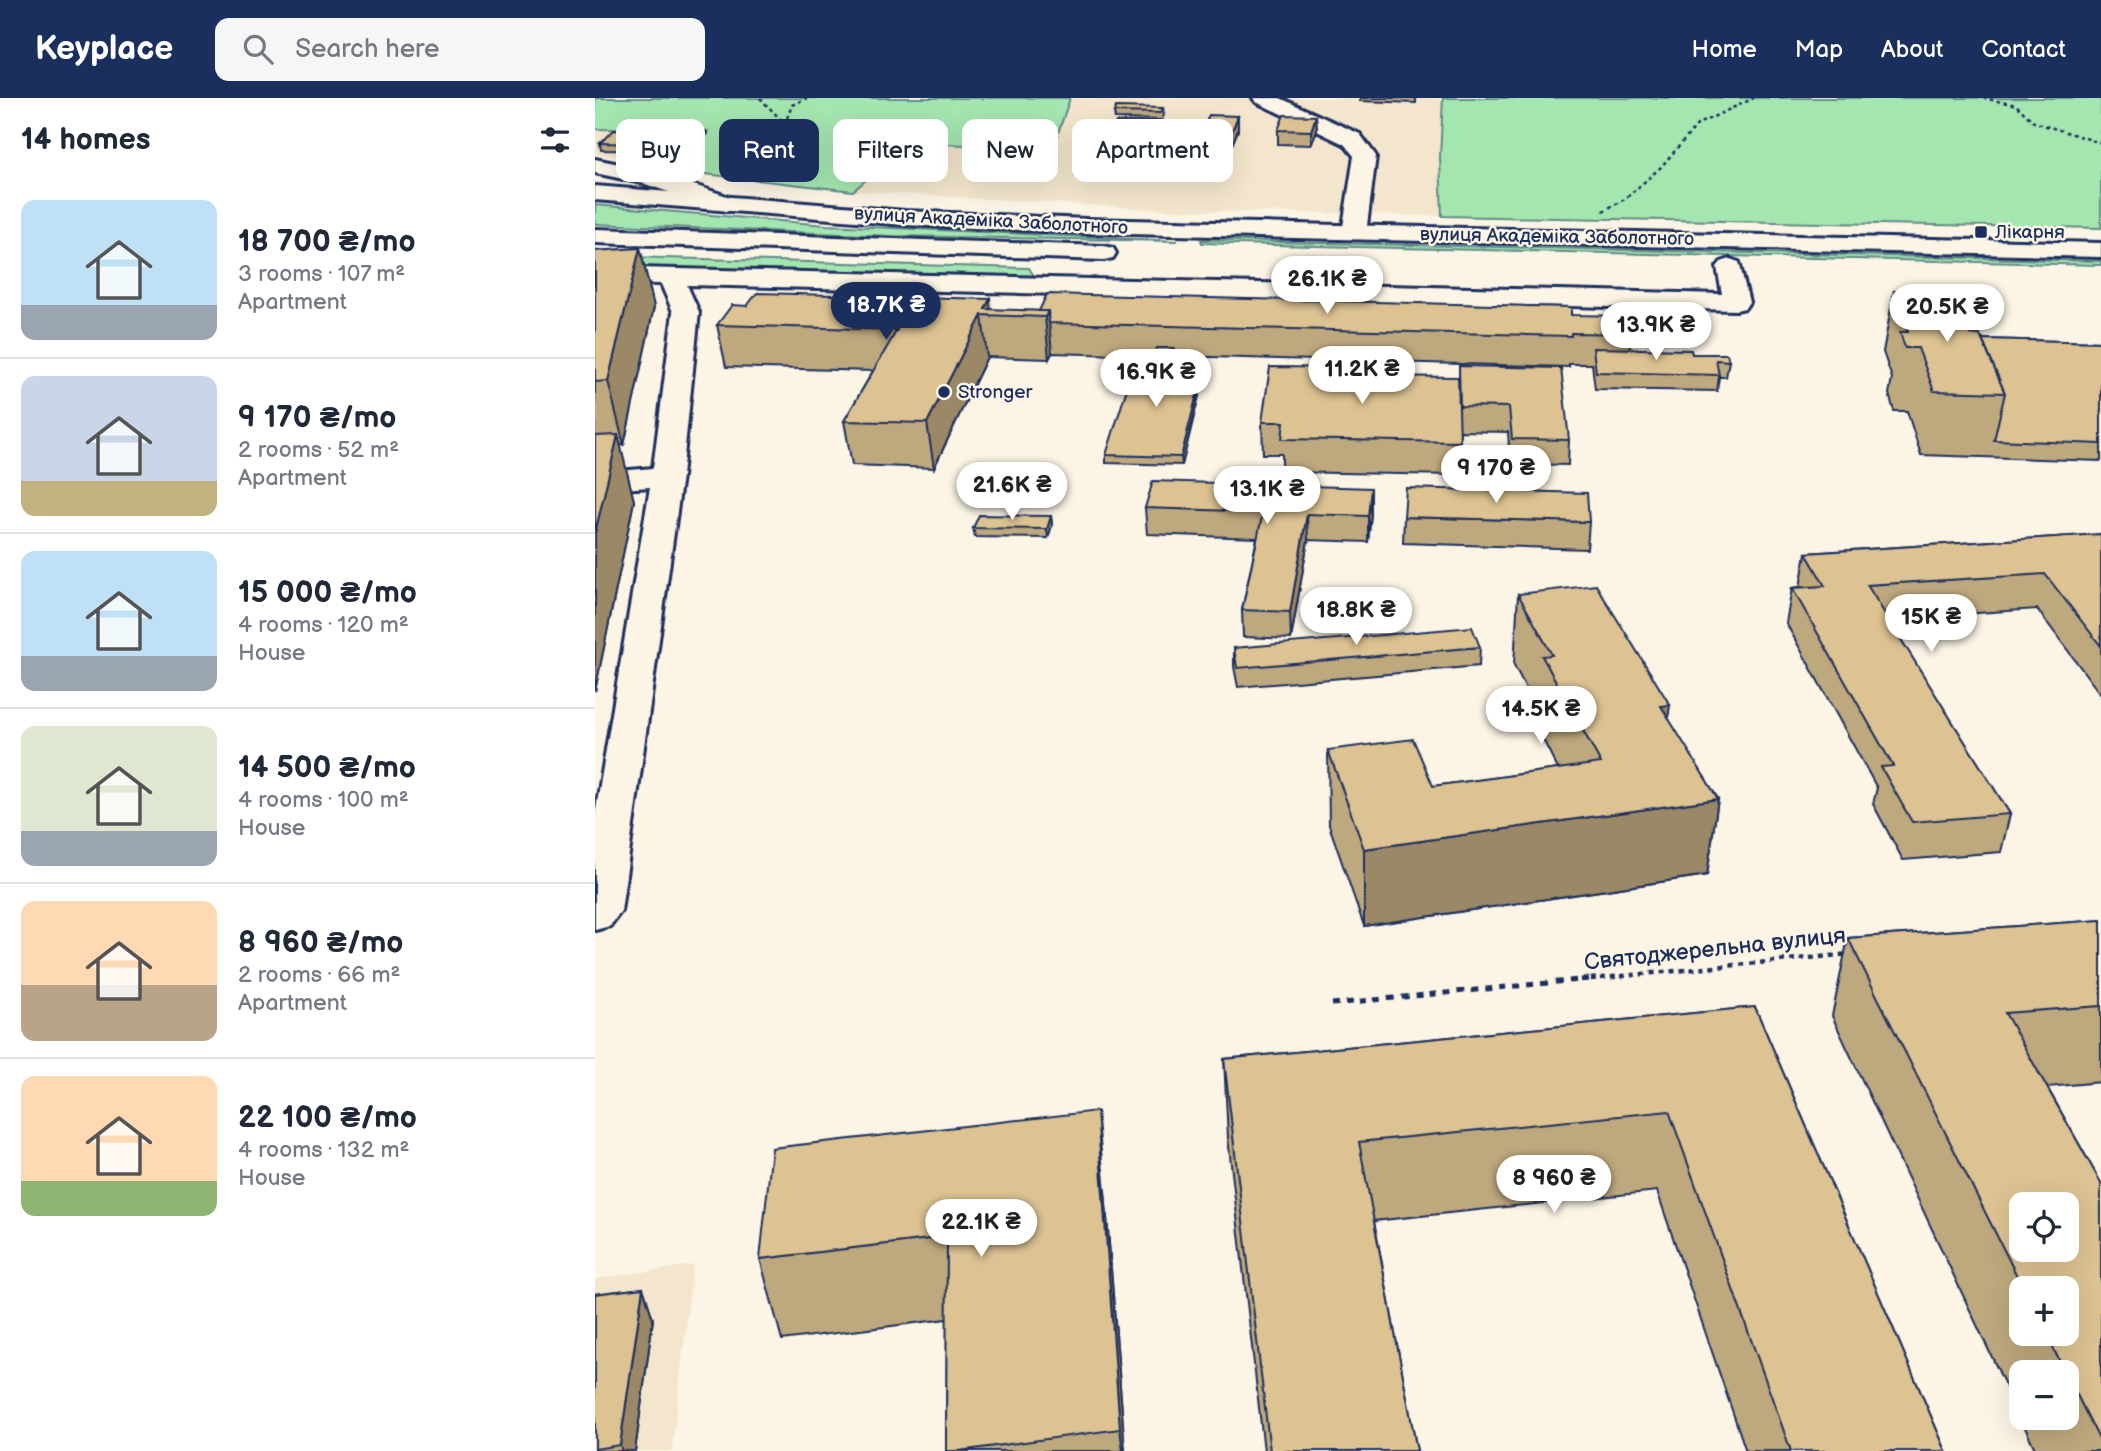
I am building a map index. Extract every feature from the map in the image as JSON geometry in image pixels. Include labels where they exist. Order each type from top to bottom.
[{"type":"main road","points":[[1263,98],[1352,139],[1362,148],[1365,156],[1354,233]]},
{"type":"main road","points":[[595,166],[616,171]]},
{"type":"main road","points":[[658,182],[734,206]]},
{"type":"main road","name":"вулиця Академіка Заболотного","points":[[595,194],[985,222],[2099,249]]},
{"type":"main road","name":"вулиця Академіка Заболотного","points":[[595,236],[1129,253]]},
{"type":"main road","name":"вулиця Академіка Заболотного","points":[[1702,266],[1757,268]]},
{"type":"main road","points":[[595,275],[675,287],[1736,302],[1730,267]]},
{"type":"main road","points":[[595,298],[675,287]]},
{"type":"main road","points":[[595,916],[600,911],[667,476],[686,312],[675,287]]},
{"type":"main road","points":[[1221,309],[1735,320]]},
{"type":"main road","points":[[595,482],[667,476]]},
{"type":"path","points":[[760,98],[780,119]]},
{"type":"path","points":[[787,119],[792,105],[807,98]]},
{"type":"path","points":[[1596,215],[1625,199],[1661,167],[1698,124],[1754,98]]},
{"type":"path","points":[[1983,98],[2016,105],[2034,122],[2101,143]]},
{"type":"path","points":[[749,186],[755,182]]},
{"type":"path","name":"Святоджерельна вулиця","points":[[1332,1004],[1854,953]]},
{"type":"shaded area","points":[[1070,98],[1443,98],[1440,157],[1442,216],[1170,210],[853,191],[864,182],[948,182],[948,144],[962,145],[962,182],[1058,182],[1058,131]]},
{"type":"shaded area","points":[[595,129],[616,129],[616,156],[595,155]]},
{"type":"shaded area","points":[[693,1265],[672,1451],[595,1451],[595,1279]]},
{"type":"green space","points":[[595,98],[1070,98],[1058,133],[1058,119],[962,119],[962,145],[948,144],[948,119],[833,119],[833,182],[864,182],[853,191],[774,182],[819,182],[819,119],[719,119],[719,176],[705,174],[705,119],[616,119],[616,129],[595,129]]},
{"type":"green space","points":[[1443,98],[2101,98],[2101,228],[1442,216],[1440,157]]},
{"type":"green space","points":[[595,205],[826,225],[1178,241],[893,236],[595,224]]},
{"type":"green space","points":[[1201,240],[2101,261],[2101,265],[1234,244],[1202,243]]},
{"type":"green space","points":[[595,256],[1029,268],[1034,276],[1015,282],[595,271]]},
{"type":"building","points":[[1116,107],[1163,108],[1161,113],[1114,112]]},
{"type":"building","points":[[1209,115],[1238,116],[1233,128],[1233,119],[1207,119]]},
{"type":"building","points":[[1284,115],[1316,116],[1311,131],[1278,130]]},
{"type":"building","points":[[614,130],[616,130],[616,143],[600,143]]},
{"type":"building","points":[[640,248],[608,381],[595,382],[595,251]]},
{"type":"building","points":[[1894,291],[1953,293],[1970,334],[1980,335],[2005,393],[1934,391],[1918,348],[1905,348],[1900,332],[1908,332]]},
{"type":"building","points":[[757,293],[990,299],[985,309],[1048,311],[1045,317],[982,315],[927,423],[844,421],[897,330],[717,325],[732,305],[747,306]]},
{"type":"building","points":[[1047,294],[1571,307],[1571,315],[1629,316],[1631,334],[1571,333],[1571,336],[1049,323],[1048,311],[1039,311]]},
{"type":"building","points":[[1982,339],[2101,342],[2101,444],[1994,440],[2005,393]]},
{"type":"building","points":[[1157,348],[1174,348],[1169,366],[1204,367],[1181,457],[1106,455],[1134,366],[1151,366]]},
{"type":"building","points":[[1593,348],[1691,350],[1692,354],[1727,354],[1729,361],[1716,360],[1719,375],[1596,372]]},
{"type":"building","points":[[1459,366],[1561,368],[1569,440],[1512,439],[1509,407],[1460,406]]},
{"type":"building","points":[[1270,367],[1371,368],[1371,376],[1458,377],[1460,442],[1282,439],[1284,422],[1262,422]]},
{"type":"building","points":[[618,435],[595,533],[595,436]]},
{"type":"building","points":[[1153,481],[1371,488],[1368,516],[1307,514],[1290,612],[1242,610],[1263,512],[1145,508]]},
{"type":"building","points":[[1406,488],[1587,493],[1589,522],[1404,517]]},
{"type":"building","points":[[979,515],[1051,516],[1047,529],[973,528]]},
{"type":"building","points":[[2101,534],[2101,646],[2045,574],[1867,585],[2010,814],[1912,822],[1881,767],[1893,766],[1792,588],[1825,586],[1806,553]]},
{"type":"building","points":[[1596,585],[1670,705],[1661,706],[1718,799],[1364,849],[1328,750],[1413,739],[1433,786],[1601,763],[1542,656],[1552,655],[1518,594]]},
{"type":"building","points":[[1472,627],[1480,647],[1237,668],[1234,648]]},
{"type":"building","points":[[2101,920],[2101,1006],[2005,1013],[2101,1183],[2101,1443],[2079,1399],[2079,1360],[2059,1360],[2052,1346],[2079,1346],[2079,1276],[2017,1276],[2010,1262],[2079,1262],[2079,1192],[2009,1192],[2009,1260],[1848,938]]},
{"type":"building","points":[[1755,1007],[1946,1451],[1791,1451],[1669,1111],[1359,1142],[1417,1451],[1270,1451],[1224,1059]]},
{"type":"building","points":[[1097,1111],[1120,1429],[946,1451],[947,1237],[760,1259],[772,1148]]},
{"type":"building","points":[[643,1288],[620,1445],[595,1449],[595,1294]]},
{"type":"place","name":"Лікарня","points":[[1981,232]]},
{"type":"place","name":"Stronger","points":[[944,392]]}]
